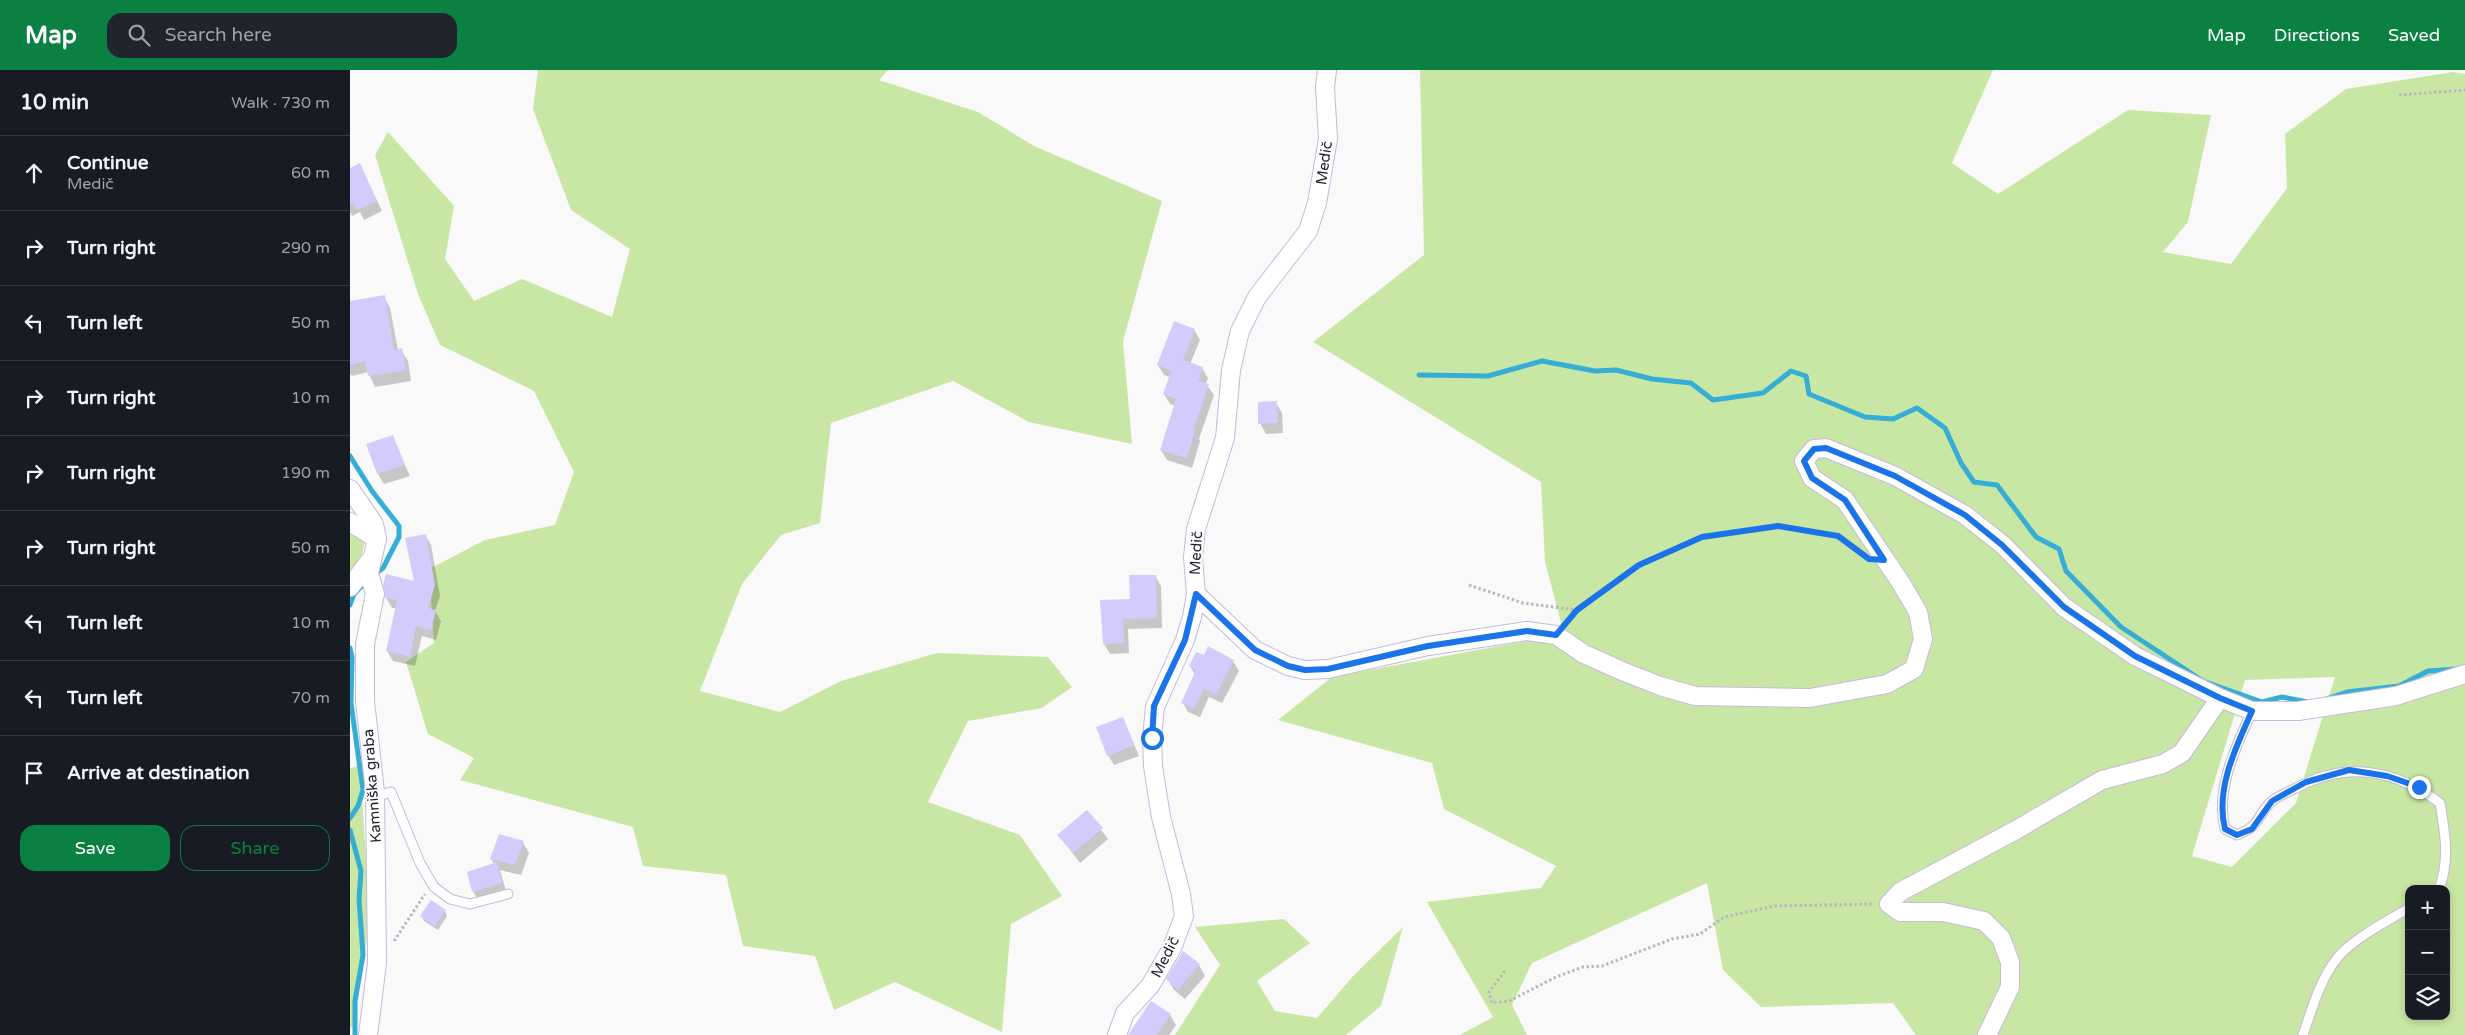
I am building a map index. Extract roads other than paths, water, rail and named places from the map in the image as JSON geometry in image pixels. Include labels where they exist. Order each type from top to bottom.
[{"type":"street","name":"Medič","points":[[1117,1035],[1125,1013],[1150,986],[1172,948],[1184,916],[1181,894],[1161,818],[1152,738],[1154,706],[1185,640],[1196,594],[1193,556],[1196,529],[1226,438],[1231,370],[1240,331],[1257,297],[1308,231],[1318,203],[1328,139],[1325,86],[1327,70]]},
{"type":"street","points":[[1196,594],[1255,650],[1288,666],[1305,670],[1328,669],[1428,646],[1527,631],[1556,635],[1584,654],[1622,671],[1660,686],[1695,696],[1810,698],[1887,684],[1914,669],[1923,639],[1918,612],[1845,500],[1812,478],[1804,461],[1814,449],[1826,448],[1895,476],[1965,515],[2002,545],[2064,607],[2135,656],[2220,698],[2252,711],[2298,711],[2396,696],[2465,674]]},
{"type":"street","points":[[350,489],[374,524],[377,539]]},
{"type":"street","points":[[350,522],[377,539]]},
{"type":"street","name":"Kamniška graba","points":[[368,1035],[378,963],[375,797],[365,700],[364,654],[375,594],[371,565],[377,539]]},
{"type":"street","points":[[350,586],[371,565]]},
{"type":"street","points":[[1987,1035],[2010,987],[2010,962],[2001,938],[1984,921],[1943,912],[1900,912],[1889,904],[1900,892],[2016,830],[2102,780],[2163,764],[2182,754],[2220,698]]},
{"type":"lane","points":[[2252,711],[2229,763],[2221,815],[2225,829],[2237,835],[2252,829],[2272,801],[2306,782],[2349,770],[2387,776],[2419,787],[2440,803],[2446,839],[2446,872],[2441,885]]},
{"type":"lane","points":[[375,797],[391,792],[420,863],[434,887],[450,899],[470,904],[508,894]]},
{"type":"lane","points":[[2303,1035],[2318,992],[2339,957],[2374,928],[2405,910]]},
{"type":"waterway","points":[[1419,375],[1488,376],[1542,361],[1595,371],[1616,370],[1652,379],[1691,383],[1713,400],[1763,393],[1791,371],[1806,376],[1809,394],[1865,417],[1893,419],[1917,408],[1945,428],[1961,463],[1974,482],[1997,485],[2036,537],[2059,549],[2066,571],[2121,627],[2203,681],[2262,702],[2282,697],[2308,702]]},
{"type":"waterway","points":[[350,456],[372,491],[399,526],[399,537],[383,568],[375,574]]},
{"type":"waterway","points":[[350,605],[354,594],[367,581]]},
{"type":"waterway","points":[[350,648],[352,657],[351,703],[363,790],[358,806],[350,818]]},
{"type":"waterway","points":[[2326,699],[2347,692],[2399,686],[2428,671],[2457,669]]},
{"type":"waterway","points":[[350,830],[361,871],[359,899],[363,955],[355,1001],[355,1035]]}]
